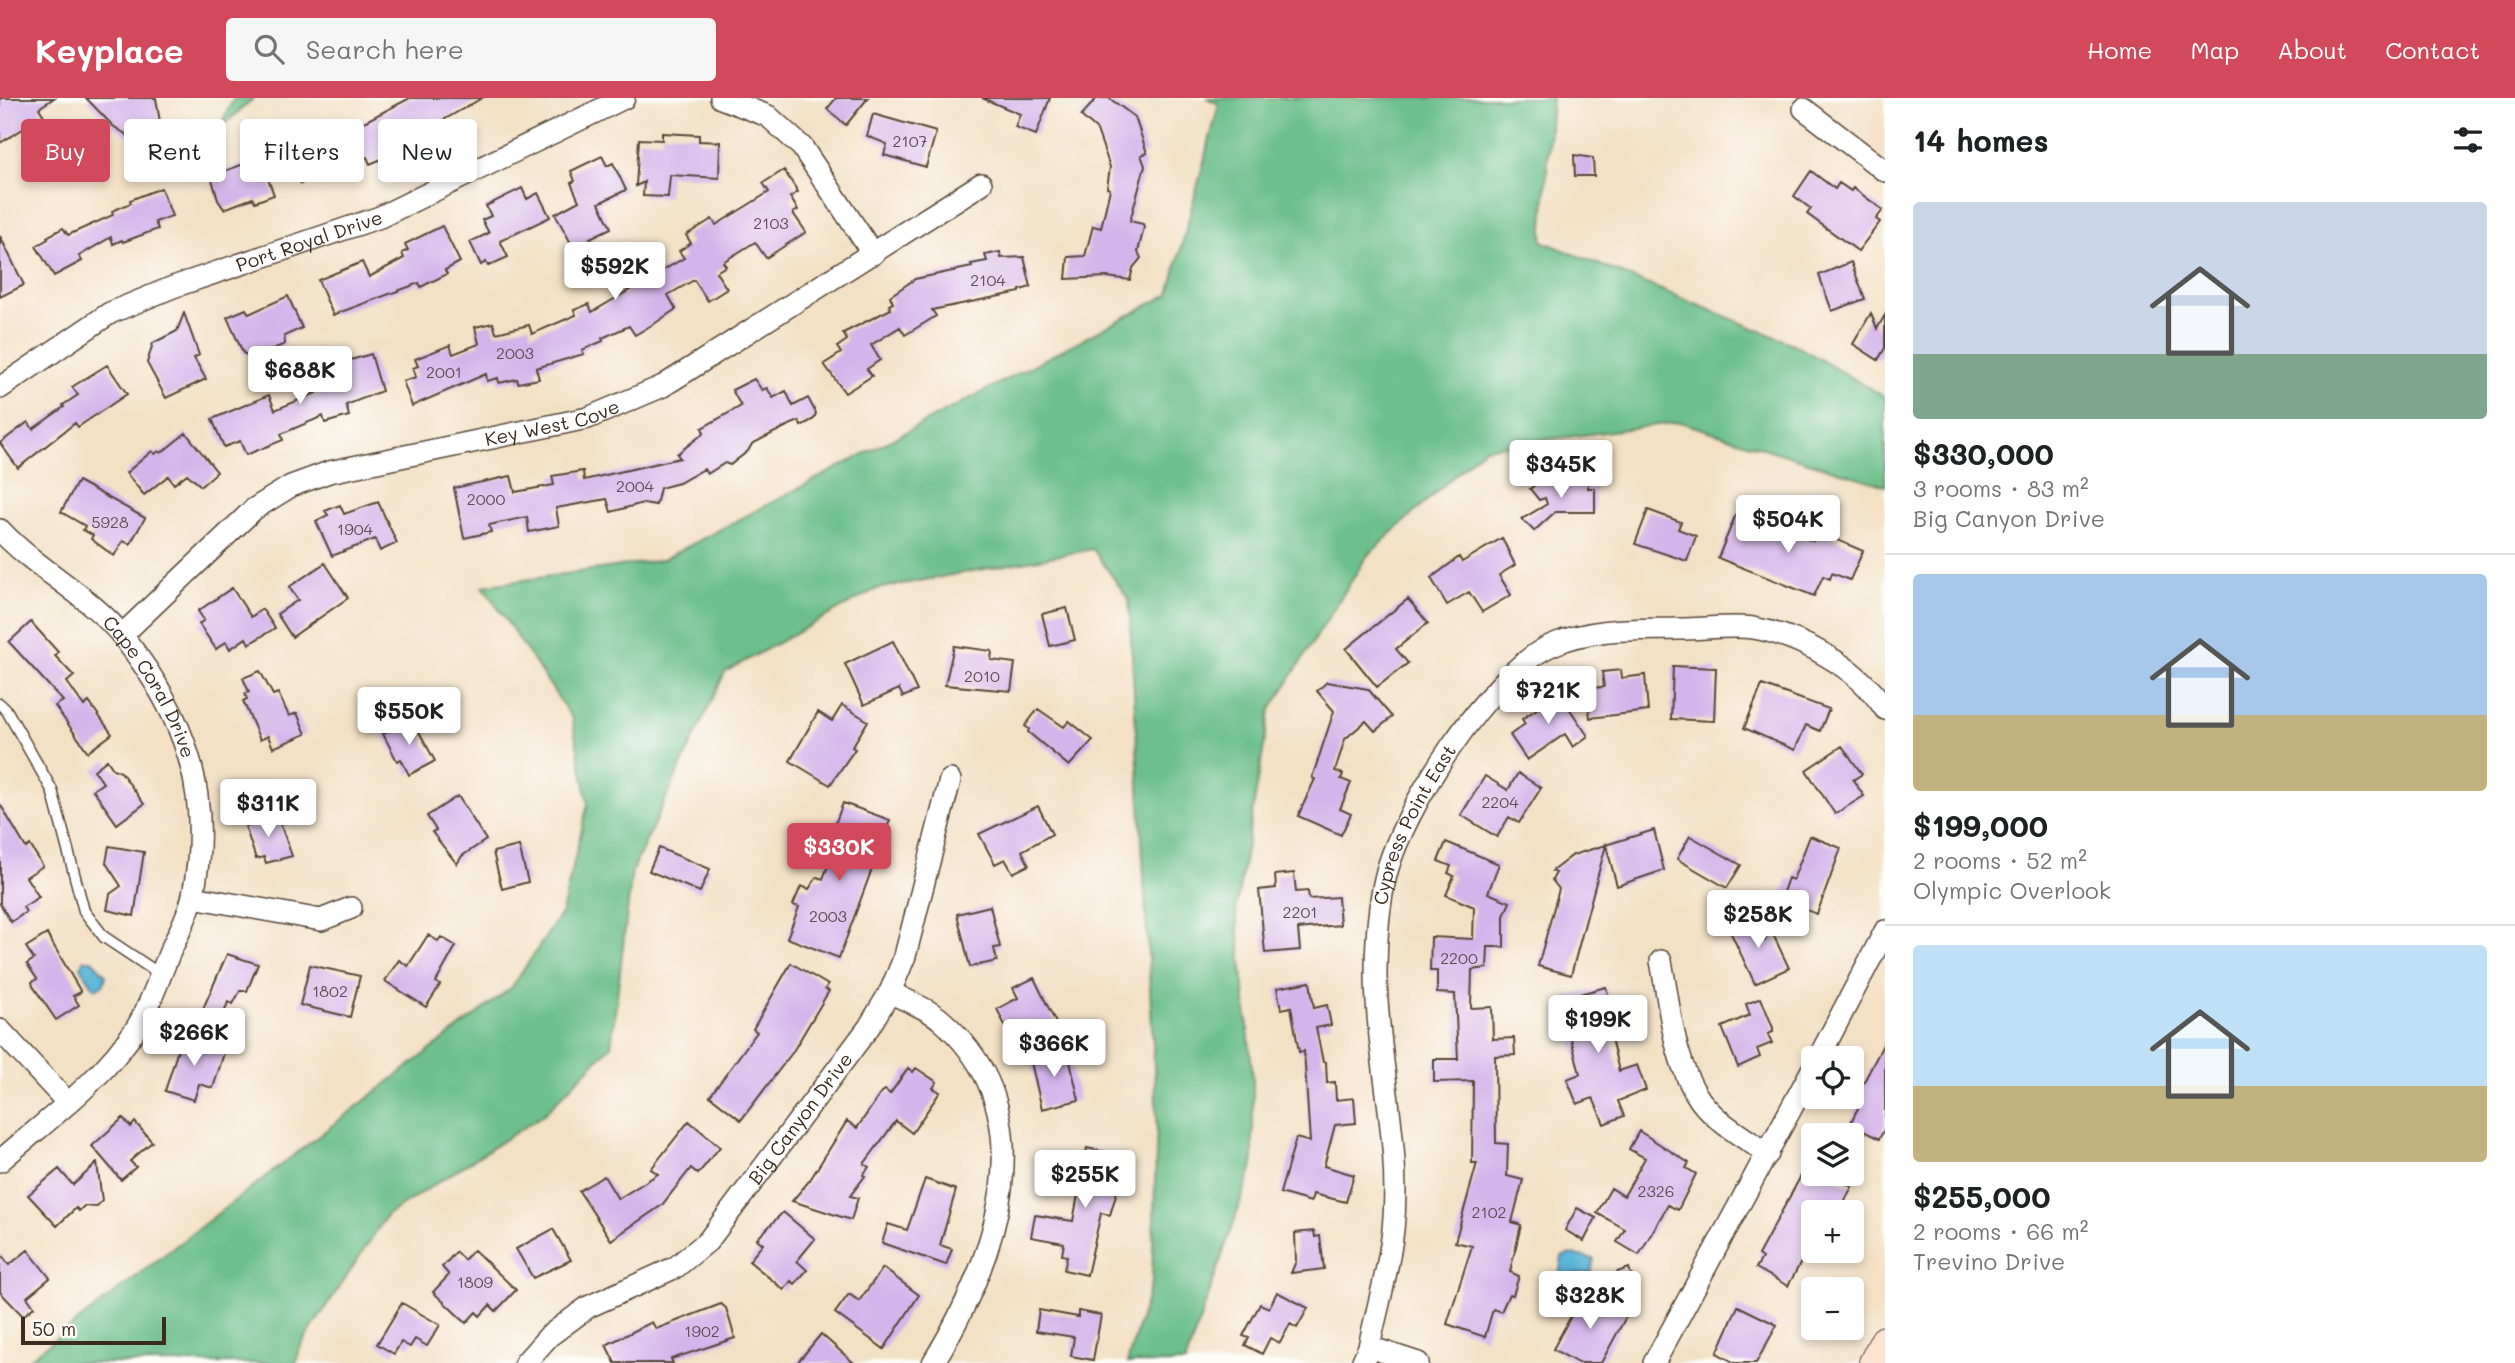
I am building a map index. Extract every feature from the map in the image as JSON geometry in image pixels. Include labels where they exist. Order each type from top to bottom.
[{"type":"street","name":"Port Royal Drive","points":[[0,388],[110,313],[173,287],[380,217],[624,98]]},
{"type":"street","points":[[721,98],[768,116],[802,147],[873,254]]},
{"type":"street","points":[[1804,109],[1885,171]]},
{"type":"street","name":"Key West Cove","points":[[122,635],[254,509],[290,486],[329,472],[588,418],[624,405],[663,386],[981,184]]},
{"type":"street","name":"Cape Coral Drive","points":[[0,530],[88,602],[122,635],[156,680],[183,735],[199,790],[199,839],[193,897],[137,1027],[108,1063],[0,1161]]},
{"type":"street","name":"Cypress Point East","points":[[1366,1355],[1393,1229],[1392,1132],[1376,979],[1377,935],[1386,873],[1416,806],[1472,716],[1508,674],[1549,646],[1590,631],[1752,628],[1795,640],[1840,666],[1874,691],[1885,709]]},
{"type":"street","name":"Big Canyon Drive","points":[[525,1363],[549,1336],[587,1307],[677,1267],[708,1241],[869,1027],[890,992],[905,957],[950,780]]},
{"type":"street","points":[[193,897],[321,920],[351,908]]},
{"type":"street","points":[[1825,1046],[1885,931]]},
{"type":"street","points":[[1661,961],[1684,1070],[1701,1101],[1726,1126],[1768,1154]]},
{"type":"street","points":[[890,992],[939,1018],[960,1038],[982,1069],[998,1112],[1004,1158],[1000,1208],[981,1270],[933,1363]]},
{"type":"street","points":[[0,1030],[67,1102]]},
{"type":"street","points":[[1654,1363],[1801,1091]]},
{"type":"street","points":[[1874,1363],[1885,1341]]},
{"type":"street","points":[[1366,1355],[1418,1363]]},
{"type":"lane","points":[[0,704],[7,710],[52,790],[84,911],[104,937],[160,975]]},
{"type":"green space","points":[[234,98],[254,98],[226,123],[226,119],[224,119]]},
{"type":"green space","points":[[1207,98],[1552,98],[1542,241],[1795,345],[1885,397],[1885,486],[1680,422],[1484,448],[1367,556],[1270,711],[1236,908],[1253,1079],[1253,1166],[1185,1363],[1127,1363],[1152,1281],[1157,1119],[1129,600],[1093,549],[876,589],[725,672],[632,871],[611,1046],[543,1115],[387,1215],[301,1345],[296,1363],[24,1363],[512,987],[562,912],[588,803],[572,718],[483,586],[662,560],[1169,294],[1219,104]]},
{"type":"water","points":[[84,960],[92,960],[106,975],[104,984],[95,989],[80,966]]},
{"type":"water","points":[[1570,1254],[1594,1259],[1591,1273],[1559,1276],[1562,1257]]},
{"type":"building","points":[[0,98],[54,98],[39,108],[44,116],[39,119],[21,119],[21,130],[0,143]]},
{"type":"building","points":[[86,98],[156,98],[160,119],[124,119],[124,133],[113,126],[110,119],[106,119]]},
{"type":"building","points":[[410,98],[482,98],[445,119],[378,119],[378,161],[370,164],[367,157],[364,158],[364,122]]},
{"type":"building","points":[[836,98],[868,98],[846,125],[827,109]]},
{"type":"building","points":[[982,98],[1050,98],[1036,135],[1015,127],[1020,114]]},
{"type":"building","points":[[1097,98],[1109,98],[1135,117],[1147,153],[1141,155],[1145,166],[1130,221],[1143,224],[1144,227],[1138,252],[1141,258],[1133,268],[1130,280],[1107,277],[1066,279],[1068,257],[1085,256],[1093,226],[1101,228],[1110,189],[1107,188],[1110,167],[1097,130],[1081,116]]},
{"type":"building","points":[[873,114],[936,132],[926,167],[884,155],[887,144],[867,136]]},
{"type":"building","points":[[662,133],[699,135],[699,141],[720,142],[719,178],[670,175],[668,197],[643,196],[644,182],[636,186],[639,139],[662,140]]},
{"type":"building","points":[[1574,155],[1593,158],[1594,176],[1575,176]]},
{"type":"building","points":[[602,156],[607,166],[613,163],[626,190],[599,203],[611,228],[590,238],[595,248],[578,256],[555,214],[579,201],[571,183],[575,181],[571,171]]},
{"type":"building","points":[[240,165],[240,182],[269,182],[274,195],[255,202],[253,198],[224,209],[213,182],[226,182],[226,170]]},
{"type":"building","points":[[784,170],[798,192],[790,197],[798,210],[793,213],[806,232],[766,258],[755,242],[723,262],[726,266],[716,272],[727,289],[708,301],[694,280],[668,295],[676,309],[657,322],[635,335],[629,326],[582,350],[584,354],[536,368],[539,379],[518,383],[517,379],[499,383],[498,378],[487,381],[486,374],[412,406],[403,381],[416,377],[413,368],[418,366],[415,359],[450,345],[453,354],[479,344],[475,327],[493,323],[496,333],[529,325],[532,334],[576,315],[574,310],[589,304],[592,312],[684,258],[679,251],[691,243],[686,235],[712,219],[716,225],[769,192],[763,183]]},
{"type":"building","points":[[1811,171],[1835,189],[1839,183],[1851,191],[1853,188],[1883,210],[1876,219],[1880,222],[1858,251],[1807,214],[1811,209],[1794,196]]},
{"type":"building","points":[[161,188],[172,216],[155,222],[158,229],[113,244],[111,237],[79,256],[82,261],[54,276],[36,246],[63,228],[68,235],[113,215],[112,211],[131,203],[130,200]]},
{"type":"building","points":[[522,188],[527,199],[538,193],[550,217],[500,241],[508,257],[488,266],[486,262],[481,265],[470,242],[489,233],[482,220],[491,216],[486,206]]},
{"type":"building","points":[[442,226],[460,262],[445,270],[447,274],[421,287],[419,283],[333,315],[318,280],[362,262],[369,277],[404,258],[402,253],[408,250],[405,244]]},
{"type":"building","points":[[0,236],[24,285],[0,297]]},
{"type":"building","points":[[1000,252],[1001,258],[1024,257],[1031,287],[1020,292],[932,310],[936,316],[905,335],[900,327],[871,345],[880,360],[867,369],[872,376],[845,393],[824,364],[841,353],[837,347],[847,340],[843,333],[891,309],[889,305],[893,303],[890,296],[915,279],[972,267],[971,264],[987,261],[985,255]]},
{"type":"building","points":[[1851,262],[1865,299],[1832,311],[1819,275]]},
{"type":"building","points":[[288,296],[302,328],[284,336],[285,344],[253,358],[243,353],[227,317],[246,309],[249,314]]},
{"type":"building","points":[[184,313],[199,355],[194,358],[206,379],[166,398],[147,363],[153,343],[177,331]]},
{"type":"building","points":[[1871,313],[1877,329],[1885,315],[1885,348],[1878,360],[1853,344]]},
{"type":"building","points":[[371,354],[382,391],[346,405],[349,416],[325,423],[323,416],[281,434],[283,440],[246,455],[240,441],[224,447],[212,419],[269,395],[275,410],[316,393],[312,379],[319,377],[317,370]]},
{"type":"building","points":[[107,365],[127,394],[78,427],[75,423],[18,468],[0,443],[28,422],[33,429],[64,407],[63,405],[78,395],[72,387]]},
{"type":"building","points":[[754,379],[762,390],[767,388],[773,398],[786,391],[793,406],[808,398],[816,413],[814,419],[801,426],[799,421],[752,444],[748,451],[730,465],[725,463],[707,474],[704,469],[679,483],[660,488],[656,505],[643,503],[611,512],[607,499],[556,508],[559,526],[529,532],[527,517],[489,525],[491,532],[464,538],[454,488],[511,476],[515,492],[554,485],[552,476],[583,471],[584,480],[680,458],[677,454],[704,433],[702,428],[741,406],[732,390]]},
{"type":"building","points":[[186,433],[217,472],[201,486],[187,474],[174,484],[168,476],[144,495],[126,473],[152,451],[155,454],[159,451],[161,453]]},
{"type":"building","points":[[1548,474],[1555,483],[1588,482],[1588,488],[1595,488],[1595,512],[1555,512],[1534,531],[1522,519],[1547,504],[1545,498],[1539,500],[1530,489]]},
{"type":"building","points":[[78,481],[145,518],[130,544],[123,541],[114,556],[91,539],[93,535],[83,530],[85,526],[61,512]]},
{"type":"building","points":[[378,502],[397,543],[380,551],[375,539],[332,556],[316,521],[328,515],[325,511],[340,505],[344,514]]},
{"type":"building","points":[[1648,510],[1681,522],[1678,529],[1696,536],[1687,561],[1635,544]]},
{"type":"building","points":[[1736,514],[1813,541],[1817,531],[1863,551],[1850,580],[1832,573],[1830,579],[1823,576],[1814,596],[1718,558]]},
{"type":"building","points":[[1502,538],[1515,565],[1499,575],[1511,595],[1482,612],[1469,592],[1447,605],[1431,578],[1459,557],[1462,562]]},
{"type":"building","points":[[325,563],[348,598],[292,637],[277,614],[298,600],[289,587]]},
{"type":"building","points":[[232,588],[251,617],[262,609],[275,628],[249,644],[246,638],[230,649],[226,642],[216,649],[199,624],[204,620],[198,611]]},
{"type":"building","points":[[1408,599],[1428,623],[1396,649],[1408,663],[1377,687],[1346,649]]},
{"type":"building","points":[[1067,608],[1075,640],[1050,646],[1042,614]]},
{"type":"building","points":[[31,622],[58,652],[55,656],[74,676],[67,682],[84,706],[89,702],[112,734],[88,752],[55,706],[63,701],[9,642]]},
{"type":"building","points":[[893,641],[917,691],[903,697],[899,689],[864,705],[845,664]]},
{"type":"building","points":[[954,646],[992,651],[991,660],[1015,663],[1011,691],[945,685]]},
{"type":"building","points":[[1673,666],[1716,668],[1714,721],[1671,719]]},
{"type":"building","points":[[1621,670],[1622,678],[1645,675],[1648,711],[1590,718],[1587,688],[1604,687],[1602,672]]},
{"type":"building","points":[[260,671],[273,695],[278,693],[289,716],[297,713],[306,734],[273,748],[268,736],[260,740],[243,701],[247,699],[245,694],[249,692],[243,678]]},
{"type":"building","points":[[1327,682],[1368,689],[1392,717],[1375,731],[1366,721],[1345,739],[1335,771],[1343,774],[1341,779],[1351,783],[1340,809],[1351,814],[1341,835],[1298,816],[1315,779],[1312,778],[1334,711],[1317,691]]},
{"type":"building","points":[[1762,685],[1829,709],[1820,731],[1806,725],[1795,750],[1744,728]]},
{"type":"building","points":[[1556,689],[1588,736],[1573,747],[1565,734],[1527,760],[1510,735],[1525,724],[1522,719],[1544,704],[1541,699]]},
{"type":"building","points":[[842,705],[868,721],[852,747],[855,749],[830,785],[790,761],[818,712],[832,721]]},
{"type":"building","points":[[1038,709],[1064,727],[1069,721],[1093,740],[1069,766],[1028,732],[1029,729],[1025,726]]},
{"type":"building","points":[[412,719],[435,761],[409,775],[401,759],[397,761],[383,734]]},
{"type":"building","points":[[1842,746],[1862,774],[1853,780],[1864,796],[1835,814],[1806,770]]},
{"type":"building","points":[[107,760],[113,769],[121,772],[144,804],[117,824],[93,790],[103,783],[94,770]]},
{"type":"building","points":[[1518,773],[1541,788],[1519,823],[1509,817],[1497,837],[1461,815],[1485,776],[1508,790]]},
{"type":"building","points":[[458,796],[486,840],[462,856],[457,864],[432,832],[436,830],[427,816]]},
{"type":"building","points":[[843,803],[890,820],[839,958],[787,938],[799,907],[793,905],[801,886],[809,889],[817,877],[823,879],[835,846],[828,843]]},
{"type":"building","points":[[0,804],[26,848],[30,845],[43,866],[26,877],[39,897],[23,907],[26,912],[11,922],[0,904]]},
{"type":"building","points":[[1038,806],[1052,834],[1022,851],[1029,865],[1013,873],[1005,859],[995,864],[979,834]]},
{"type":"building","points":[[277,815],[292,856],[266,863],[264,857],[256,859],[245,826],[249,825],[248,822]]},
{"type":"building","points":[[1654,830],[1664,870],[1617,886],[1606,845],[1571,975],[1538,966],[1559,889],[1552,880],[1556,873],[1552,871],[1573,855]]},
{"type":"building","points":[[1690,836],[1741,865],[1727,888],[1677,859]]},
{"type":"building","points":[[1810,836],[1841,848],[1817,914],[1780,900],[1788,878],[1793,880]]},
{"type":"building","points":[[1446,842],[1499,864],[1488,893],[1510,902],[1504,916],[1504,947],[1488,947],[1487,968],[1472,970],[1471,1008],[1492,1007],[1493,1039],[1514,1038],[1515,1055],[1495,1056],[1496,1143],[1508,1144],[1507,1176],[1523,1180],[1512,1222],[1521,1225],[1510,1272],[1519,1276],[1513,1295],[1509,1294],[1501,1312],[1493,1309],[1485,1337],[1447,1324],[1472,1246],[1455,1242],[1477,1163],[1472,1163],[1473,1081],[1434,1082],[1434,1059],[1458,1059],[1455,994],[1437,993],[1437,971],[1430,971],[1431,937],[1473,939],[1474,907],[1446,895],[1454,876],[1448,873],[1451,866],[1438,861]]},
{"type":"building","points":[[109,846],[144,852],[134,916],[107,910],[110,894],[121,886],[106,863]]},
{"type":"building","points":[[519,846],[528,882],[502,889],[493,852]]},
{"type":"building","points":[[659,848],[710,869],[700,892],[649,871]]},
{"type":"building","points":[[1294,873],[1296,892],[1308,891],[1309,899],[1338,897],[1340,925],[1298,929],[1300,950],[1265,953],[1259,890],[1276,888],[1275,875]]},
{"type":"building","points":[[990,906],[1000,947],[994,948],[997,961],[970,967],[957,914]]},
{"type":"building","points":[[1748,917],[1754,917],[1765,940],[1770,928],[1789,968],[1755,984],[1728,927]]},
{"type":"building","points":[[47,934],[81,992],[73,996],[79,1005],[56,1020],[33,986],[32,982],[37,979],[27,964],[34,959],[26,947]]},
{"type":"building","points":[[428,935],[438,941],[441,937],[456,946],[436,982],[440,985],[426,1007],[385,981],[399,960],[408,966]]},
{"type":"building","points":[[227,954],[258,964],[247,991],[240,991],[233,1004],[228,1002],[222,1019],[202,1011]]},
{"type":"building","points":[[791,963],[828,985],[825,989],[829,991],[792,1053],[741,1120],[710,1096],[757,1032],[753,1029]]},
{"type":"building","points":[[310,965],[360,976],[350,1017],[300,1005]]},
{"type":"building","points":[[1034,978],[1056,1023],[1014,1044],[997,1009],[1018,998],[1013,988]]},
{"type":"building","points":[[1310,982],[1314,1008],[1327,1005],[1331,1025],[1316,1028],[1323,1062],[1326,1062],[1327,1083],[1335,1082],[1336,1100],[1354,1098],[1356,1123],[1335,1125],[1324,1166],[1354,1175],[1346,1202],[1313,1194],[1311,1202],[1280,1193],[1296,1138],[1310,1142],[1304,1051],[1299,1052],[1291,1007],[1281,1009],[1277,988]]},
{"type":"building","points":[[1606,987],[1616,1024],[1608,1026],[1619,1071],[1637,1065],[1646,1090],[1618,1101],[1624,1116],[1604,1124],[1593,1098],[1577,1104],[1567,1079],[1580,1074],[1561,999]]},
{"type":"building","points":[[1761,998],[1773,1028],[1773,1032],[1768,1034],[1772,1043],[1757,1049],[1760,1057],[1738,1067],[1722,1027],[1750,1015],[1746,1004]]},
{"type":"building","points":[[182,1037],[225,1050],[213,1088],[199,1084],[194,1100],[165,1091]]},
{"type":"building","points":[[1885,1041],[1885,1128],[1879,1139],[1864,1131],[1864,1123],[1850,1123],[1858,1109],[1864,1109],[1864,1082]]},
{"type":"building","points":[[1067,1049],[1079,1100],[1042,1109],[1030,1058]]},
{"type":"building","points":[[908,1068],[913,1072],[916,1068],[937,1082],[933,1088],[940,1092],[912,1133],[896,1121],[864,1164],[869,1167],[850,1196],[858,1198],[851,1220],[792,1201],[810,1180],[847,1121],[857,1128],[881,1093],[885,1090],[890,1094]]},
{"type":"building","points":[[123,1118],[131,1127],[135,1122],[152,1142],[130,1161],[136,1167],[121,1180],[92,1146]]},
{"type":"building","points":[[689,1121],[720,1147],[698,1174],[691,1168],[662,1205],[611,1240],[579,1191],[604,1176],[618,1199],[658,1174],[651,1169]]},
{"type":"building","points":[[1639,1131],[1689,1163],[1686,1168],[1696,1174],[1678,1210],[1668,1205],[1639,1255],[1617,1242],[1625,1229],[1597,1213],[1611,1188],[1624,1196],[1645,1158],[1629,1149]]},
{"type":"building","points":[[1087,1148],[1127,1157],[1110,1215],[1101,1213],[1087,1275],[1064,1270],[1067,1256],[1062,1255],[1064,1243],[1031,1237],[1035,1215],[1073,1221]]},
{"type":"building","points":[[97,1163],[102,1201],[96,1207],[84,1206],[79,1211],[76,1208],[57,1226],[28,1195],[59,1169],[73,1185]]},
{"type":"building","points":[[1801,1176],[1801,1186],[1852,1187],[1845,1200],[1801,1200],[1801,1262],[1788,1286],[1756,1268],[1762,1258],[1758,1255]]},
{"type":"building","points":[[925,1179],[956,1190],[940,1245],[952,1249],[946,1265],[882,1243],[888,1224],[907,1230]]},
{"type":"building","points":[[1577,1208],[1596,1218],[1584,1241],[1565,1230]]},
{"type":"building","points":[[783,1212],[815,1239],[797,1261],[807,1270],[795,1284],[791,1281],[784,1290],[749,1261],[763,1244],[757,1239]]},
{"type":"building","points":[[553,1229],[571,1260],[533,1278],[516,1249]]},
{"type":"building","points":[[1314,1231],[1315,1237],[1320,1236],[1324,1269],[1291,1273],[1296,1261],[1295,1233]]},
{"type":"building","points":[[28,1250],[50,1278],[27,1297],[34,1307],[23,1316],[0,1292],[0,1253],[9,1265]]},
{"type":"building","points":[[474,1250],[516,1290],[496,1311],[490,1305],[480,1316],[476,1312],[466,1323],[433,1292],[449,1275],[442,1267],[456,1252],[464,1260]]},
{"type":"building","points":[[883,1268],[919,1295],[884,1349],[835,1313],[849,1294],[859,1301]]},
{"type":"building","points":[[1629,1268],[1633,1280],[1629,1287],[1617,1292],[1613,1278],[1617,1272]]},
{"type":"building","points":[[1277,1292],[1308,1308],[1297,1328],[1290,1324],[1280,1343],[1270,1338],[1262,1354],[1245,1345],[1249,1338],[1243,1336],[1260,1304],[1269,1308]]},
{"type":"building","points":[[1584,1292],[1627,1315],[1601,1363],[1578,1363],[1553,1349]]},
{"type":"building","points":[[402,1303],[440,1325],[427,1346],[415,1339],[410,1347],[401,1342],[394,1354],[377,1344]]},
{"type":"building","points":[[721,1304],[726,1308],[735,1338],[671,1359],[673,1363],[615,1363],[606,1345],[652,1322],[656,1329]]},
{"type":"building","points":[[1738,1306],[1777,1325],[1756,1363],[1735,1363],[1717,1353]]},
{"type":"building","points":[[1039,1310],[1078,1317],[1078,1311],[1101,1315],[1093,1360],[1071,1356],[1074,1337],[1036,1331]]},
{"type":"building","points":[[821,1334],[854,1363],[797,1363]]}]
